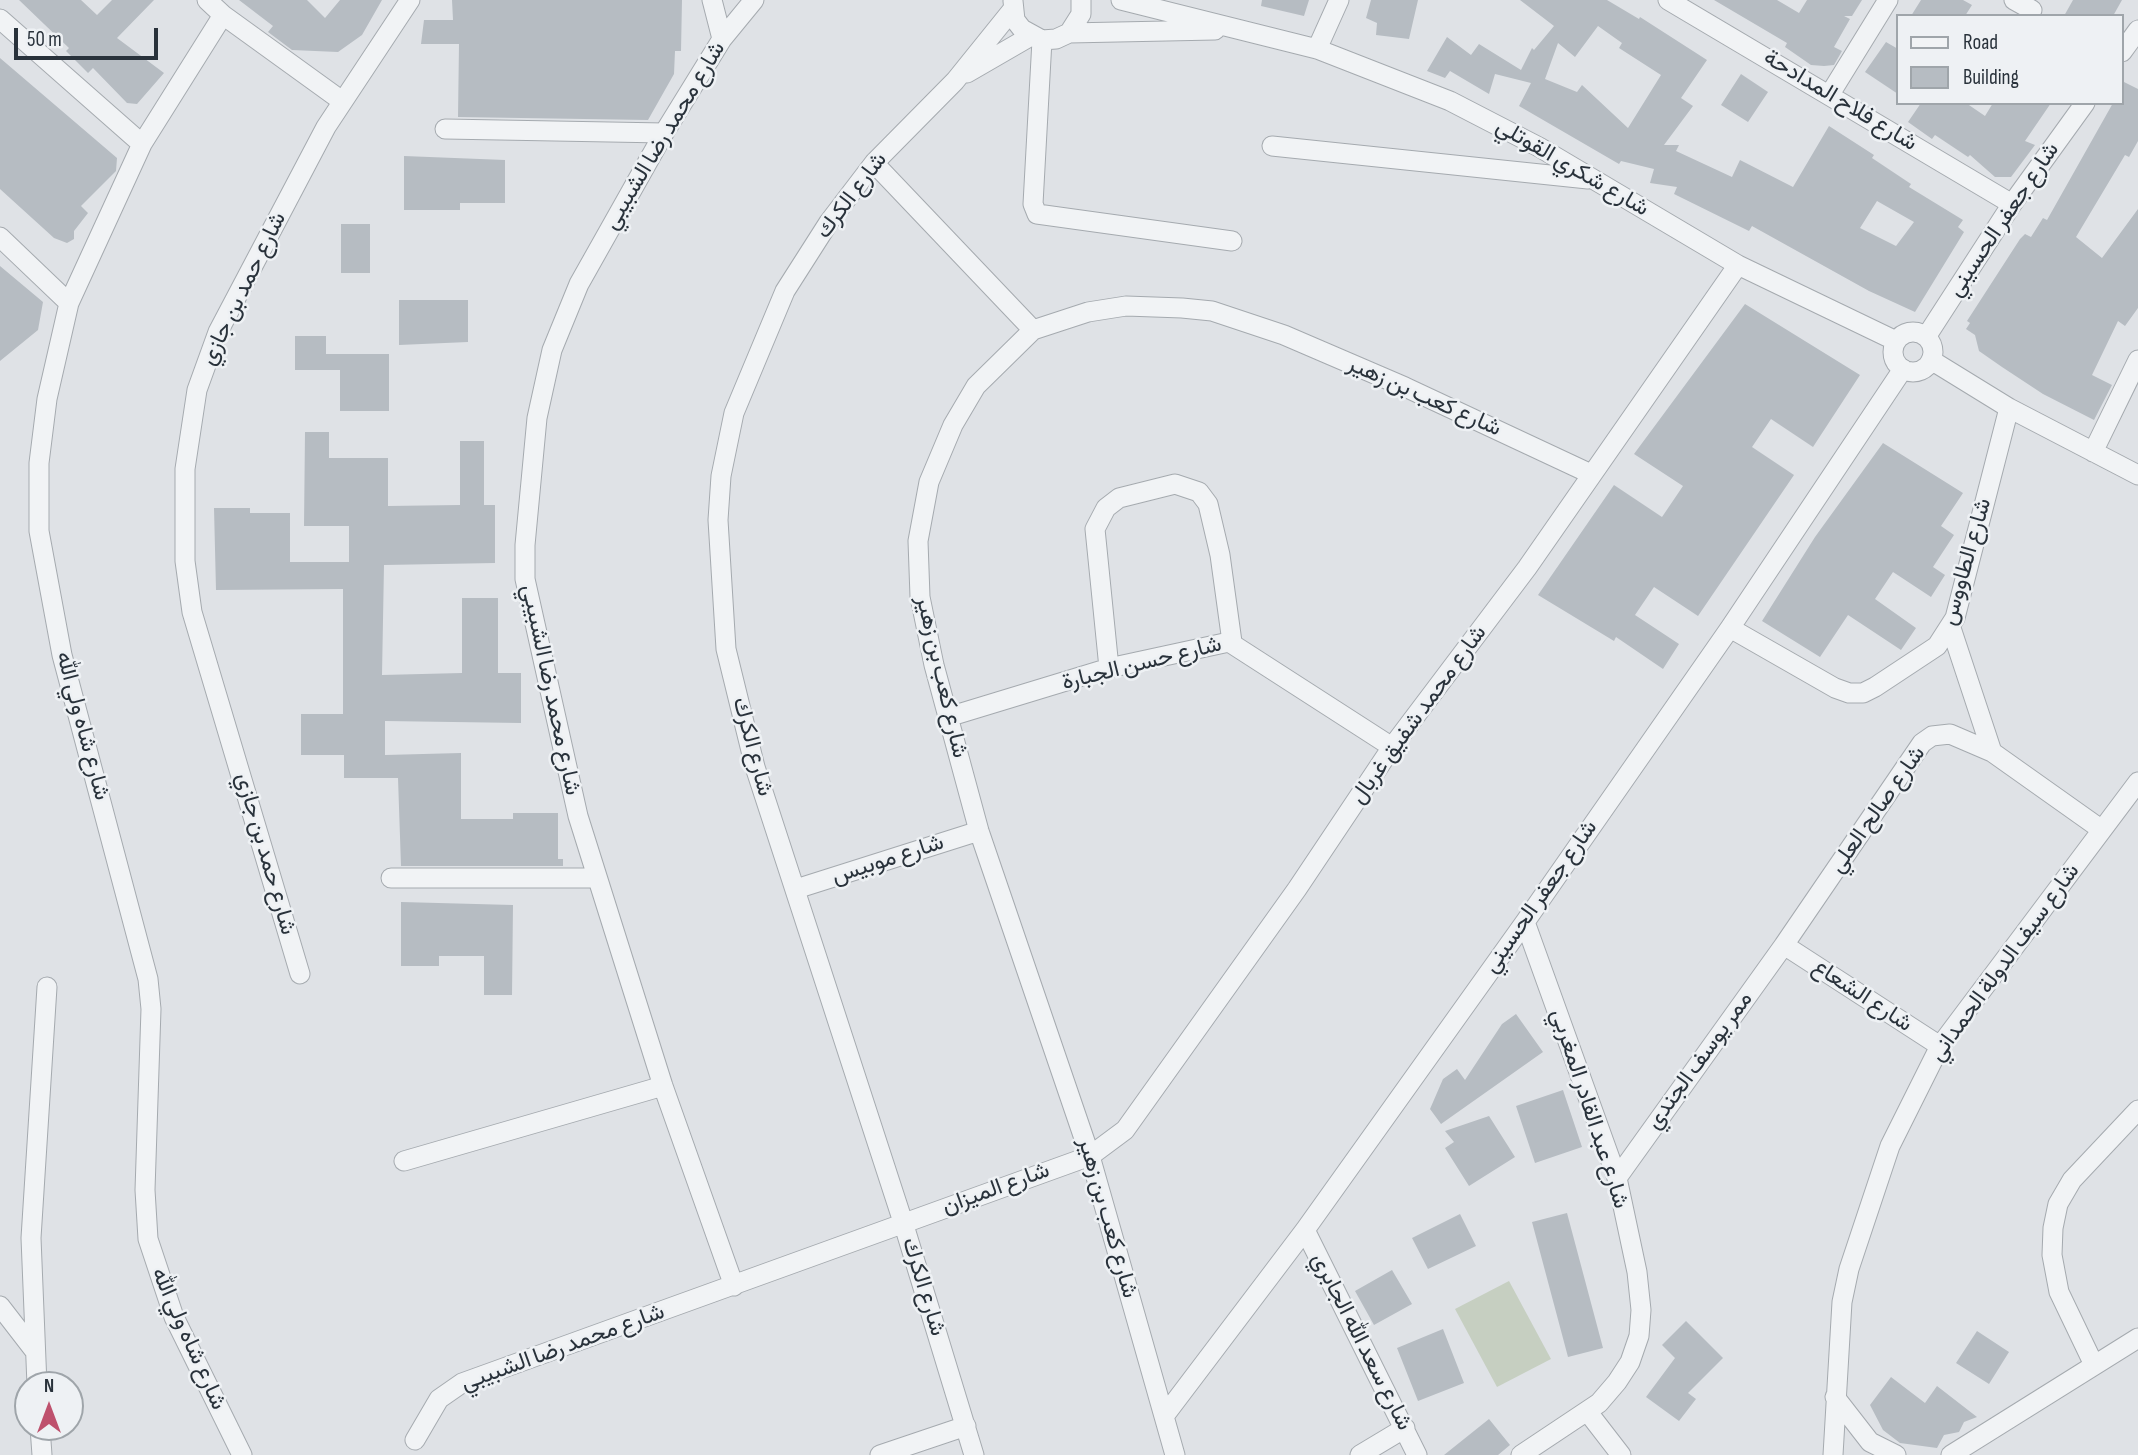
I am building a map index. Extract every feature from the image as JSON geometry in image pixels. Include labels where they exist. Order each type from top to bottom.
[{"type":"street","points":[[207,0],[223,15],[342,101]]},
{"type":"street","name":"شارع حمد بن جازي","points":[[300,974],[192,612],[185,561],[185,469],[197,390],[218,332],[342,101],[410,0]]},
{"type":"street","points":[[712,0],[722,39]]},
{"type":"street","name":"شارع محمد رضا الشبيبي","points":[[734,1286],[663,1086],[578,816],[525,579],[528,492],[537,418],[552,350],[579,284],[664,133],[722,39],[754,0]]},
{"type":"street","points":[[1069,33],[1081,14],[1081,0]]},
{"type":"street","name":"شارع شكري القوتلي","points":[[1121,0],[1317,49],[1450,101],[1539,147],[1738,265],[1896,341]]},
{"type":"street","points":[[1317,49],[1339,0]]},
{"type":"street","name":"شارع فلاح المدادحة","points":[[1668,0],[2012,204]]},
{"type":"street","points":[[1830,94],[1888,0]]},
{"type":"street","points":[[1013,4],[1016,20],[1036,38],[1033,204],[1037,214],[1233,242]]},
{"type":"street","name":"شارع الكرك","points":[[974,1455],[903,1222],[755,767],[726,649],[718,532],[721,476],[734,413],[785,290],[829,222],[874,163],[955,81],[1013,4]]},
{"type":"street","name":"شارع شاه ولي الله","points":[[223,15],[142,145],[69,303],[44,424],[39,463],[39,531],[62,655],[148,979],[151,1009],[145,1190],[148,1238],[174,1317],[242,1455]]},
{"type":"street","points":[[0,19],[142,145]]},
{"type":"street","name":"شارع شكري القوتلي","points":[[1036,38],[1056,39],[1069,33],[1234,29]]},
{"type":"street","points":[[2124,49],[2138,30]]},
{"type":"street","name":"شارع الكرك","points":[[955,81],[1036,38]]},
{"type":"street","name":"شارع جعفر الحسيني","points":[[1926,337],[2012,204],[2084,105]]},
{"type":"street","points":[[445,129],[664,133]]},
{"type":"street","points":[[1272,146],[1593,180]]},
{"type":"street","points":[[874,163],[1033,330]]},
{"type":"street","points":[[0,237],[69,303]]},
{"type":"street","name":"شارع محمد شفيق غربال","points":[[1090,1156],[1132,1122],[1297,889],[1392,747],[1527,568],[1738,265]]},
{"type":"street","name":"شارع كعب بن زهير","points":[[1175,1455],[1090,1156],[979,831],[948,717],[920,597],[918,541],[923,509],[929,482],[953,425],[976,386],[1003,356],[1033,330],[1088,312],[1126,306],[1212,310],[1283,335],[1393,382],[1591,474]]},
{"type":"street","points":[[1914,332],[1926,337],[1931,345],[1931,360],[1918,371],[1903,369],[1893,356],[1896,341],[1914,332]]},
{"type":"street","points":[[1931,360],[2010,408],[2138,475]]},
{"type":"street","points":[[2093,452],[2138,360]]},
{"type":"street","name":"شارع جعفر الحسيني","points":[[1165,1415],[1305,1230],[1525,922],[1730,628],[1903,369]]},
{"type":"street","name":"شارع الطاووس","points":[[1730,628],[1835,688],[1849,693],[1863,693],[1875,687],[1937,646],[1951,628],[2010,408]]},
{"type":"street","points":[[1109,668],[1095,529],[1106,508],[1119,498],[1175,484],[1199,492],[1208,504],[1220,555],[1232,642]]},
{"type":"street","points":[[1951,628],[1993,752]]},
{"type":"street","name":"شارع حسن الجبارة","points":[[948,717],[1109,668],[1232,642],[1392,747]]},
{"type":"street","name":"شارع صالح العلي","points":[[1784,945],[1922,743],[1932,736],[1950,734],[1993,752],[2102,830]]},
{"type":"street","name":"شارع سيف الدولة الحمداني","points":[[1833,1455],[1842,1302],[1849,1269],[1890,1146],[1940,1046],[2138,782]]},
{"type":"street","name":"شارع موبيس","points":[[796,889],[979,831]]},
{"type":"street","points":[[391,878],[597,878]]},
{"type":"street","name":"شارع عبد القادر المغربي","points":[[1521,1455],[1599,1403],[1618,1382],[1630,1362],[1639,1336],[1642,1310],[1637,1272],[1617,1178],[1525,922]]},
{"type":"street","name":"شارع الشعاع","points":[[1784,945],[1940,1046]]},
{"type":"street","name":"ممر يوسف الجندي","points":[[1617,1178],[1784,945]]},
{"type":"street","points":[[36,1371],[31,1238],[47,987]]},
{"type":"street","points":[[404,1161],[663,1086]]},
{"type":"street","points":[[2094,1365],[2059,1292],[2052,1255],[2053,1228],[2058,1204],[2072,1180],[2138,1110]]},
{"type":"street","name":"شارع الميزان","points":[[903,1222],[1090,1156]]},
{"type":"street","name":"شارع محمد رضا الشبيبي","points":[[415,1440],[439,1399],[462,1383],[734,1286],[903,1222]]},
{"type":"street","name":"شارع سعد الله الجابري","points":[[1305,1230],[1417,1455]]},
{"type":"street","points":[[0,1306],[34,1350]]},
{"type":"street","points":[[1951,1455],[2138,1338]]},
{"type":"street","points":[[1835,1397],[1870,1442],[1896,1455]]},
{"type":"street","points":[[1587,1411],[1621,1455]]},
{"type":"street","points":[[880,1455],[966,1426]]},
{"type":"street","points":[[1360,1455],[1405,1428]]},
{"type":"green space","points":[[1509,1281],[1551,1359],[1497,1387],[1455,1309]]},
{"type":"building","points":[[19,0],[81,0],[97,15],[112,0],[154,0],[117,38],[164,73],[137,104],[127,103],[93,68],[88,73],[66,51],[69,48]]},
{"type":"building","points":[[239,0],[307,0],[325,18],[340,0],[382,0],[362,35],[338,52],[292,50],[268,32],[273,26]]},
{"type":"building","points":[[452,0],[682,0],[681,51],[675,51],[674,74],[648,120],[458,117],[459,44],[421,44],[424,20],[453,20]]},
{"type":"building","points":[[1262,0],[1309,0],[1304,16],[1261,6]]},
{"type":"building","points":[[1371,0],[1418,0],[1409,39],[1376,35],[1377,23],[1366,18]]},
{"type":"building","points":[[1520,0],[1607,0],[1639,19],[1640,17],[1707,60],[1681,98],[1693,106],[1664,145],[1679,145],[1676,151],[1732,177],[1740,160],[1793,187],[1829,126],[1874,155],[1872,158],[1911,184],[1909,187],[1963,220],[1958,227],[1964,232],[1915,312],[1869,291],[1752,226],[1749,231],[1674,194],[1677,187],[1650,183],[1654,169],[1621,161],[1619,164],[1519,106],[1531,83],[1495,74],[1489,94],[1450,71],[1445,78],[1427,71],[1447,37],[1471,55],[1479,44],[1521,70],[1532,48],[1534,50],[1554,26]],"holes":[[[1598,26],[1622,43],[1619,48],[1661,75],[1628,128],[1582,85],[1577,92],[1545,79],[1558,43],[1575,57]],[[1877,201],[1914,222],[1896,246],[1860,228]]]},
{"type":"building","points":[[1714,0],[1777,0],[1799,13],[1807,0],[1862,0],[1852,16],[1844,16],[1850,19],[1834,47],[1842,51],[1834,65],[1824,66],[1811,65],[1785,47],[1787,43]]},
{"type":"building","points":[[1921,0],[1963,0],[1972,5],[1966,14],[1912,14]]},
{"type":"building","points":[[2073,0],[2122,0],[2114,14],[2065,14]]},
{"type":"building","points":[[1886,42],[1896,48],[1896,93],[1865,72]]},
{"type":"building","points":[[0,58],[117,158],[116,171],[81,206],[88,213],[74,231],[74,239],[67,243],[54,238],[0,189]]},
{"type":"building","points":[[1741,74],[1768,92],[1748,122],[1721,105]]},
{"type":"building","points":[[2124,82],[2138,89],[2138,141],[2129,157],[2125,155],[2076,237],[2102,258],[2138,209],[2138,308],[2125,326],[2118,321],[2092,375],[2112,385],[2094,420],[2043,394],[1979,351],[1975,335],[1966,329],[1970,323],[1967,321],[2020,239],[2025,234],[2031,237],[2043,218],[2047,220],[2112,105],[2124,105]]},
{"type":"building","points":[[1920,105],[1969,105],[1985,116],[1992,105],[2050,105],[2025,141],[2035,145],[2011,177],[1995,177],[1970,155],[1968,157],[1935,135],[1932,139],[1908,122]]},
{"type":"building","points":[[404,156],[505,160],[505,203],[460,203],[460,210],[404,210]]},
{"type":"building","points":[[341,224],[370,224],[370,273],[341,273]]},
{"type":"building","points":[[0,266],[43,302],[38,330],[0,361]]},
{"type":"building","points":[[399,300],[468,300],[468,342],[399,345]]},
{"type":"building","points":[[1745,304],[1860,375],[1813,447],[1771,419],[1752,447],[1794,475],[1698,616],[1654,587],[1635,615],[1679,644],[1663,669],[1616,637],[1614,641],[1538,595],[1614,485],[1662,517],[1683,486],[1634,454]]},
{"type":"building","points":[[295,336],[326,336],[326,354],[389,354],[389,411],[340,411],[340,370],[295,370]]},
{"type":"building","points":[[305,432],[329,432],[329,458],[388,458],[388,506],[460,505],[460,441],[484,441],[484,505],[495,505],[495,563],[384,565],[382,675],[462,673],[462,598],[498,598],[498,673],[521,673],[521,723],[385,721],[385,755],[461,753],[461,819],[513,819],[513,813],[558,813],[558,859],[563,859],[563,866],[401,866],[398,778],[344,778],[344,755],[301,755],[301,714],[343,714],[343,589],[216,590],[214,508],[250,508],[250,513],[290,513],[290,562],[349,562],[349,526],[304,526]]},
{"type":"building","points":[[1883,443],[1963,493],[1941,526],[1954,535],[1933,567],[1945,575],[1931,597],[1893,572],[1875,599],[1916,628],[1901,650],[1848,615],[1820,657],[1762,621],[1815,537]]},
{"type":"building","points":[[401,902],[513,905],[512,995],[484,995],[484,956],[439,956],[439,966],[401,966]]},
{"type":"building","points":[[1516,1014],[1543,1052],[1441,1124],[1430,1109],[1443,1079],[1457,1069],[1465,1080],[1502,1024]]},
{"type":"building","points":[[1563,1090],[1582,1147],[1535,1163],[1516,1106]]},
{"type":"building","points":[[1489,1116],[1515,1157],[1469,1186],[1445,1148],[1454,1142],[1445,1131]]},
{"type":"building","points":[[1567,1213],[1603,1348],[1568,1357],[1532,1222]]},
{"type":"building","points":[[1460,1214],[1476,1246],[1428,1269],[1412,1238]]},
{"type":"building","points":[[1392,1270],[1412,1304],[1374,1325],[1355,1291]]},
{"type":"building","points":[[1686,1321],[1723,1358],[1688,1393],[1696,1399],[1679,1421],[1646,1397],[1675,1358],[1662,1345]]},
{"type":"building","points":[[1443,1329],[1464,1383],[1418,1401],[1397,1348]]},
{"type":"building","points":[[1977,1331],[2009,1352],[1989,1384],[1956,1363]]},
{"type":"building","points":[[1891,1377],[1925,1403],[1937,1386],[1977,1417],[1964,1422],[1959,1432],[1944,1435],[1937,1448],[1900,1443],[1883,1430],[1870,1405]]},
{"type":"building","points":[[1489,1419],[1510,1445],[1498,1455],[1444,1455]]}]
